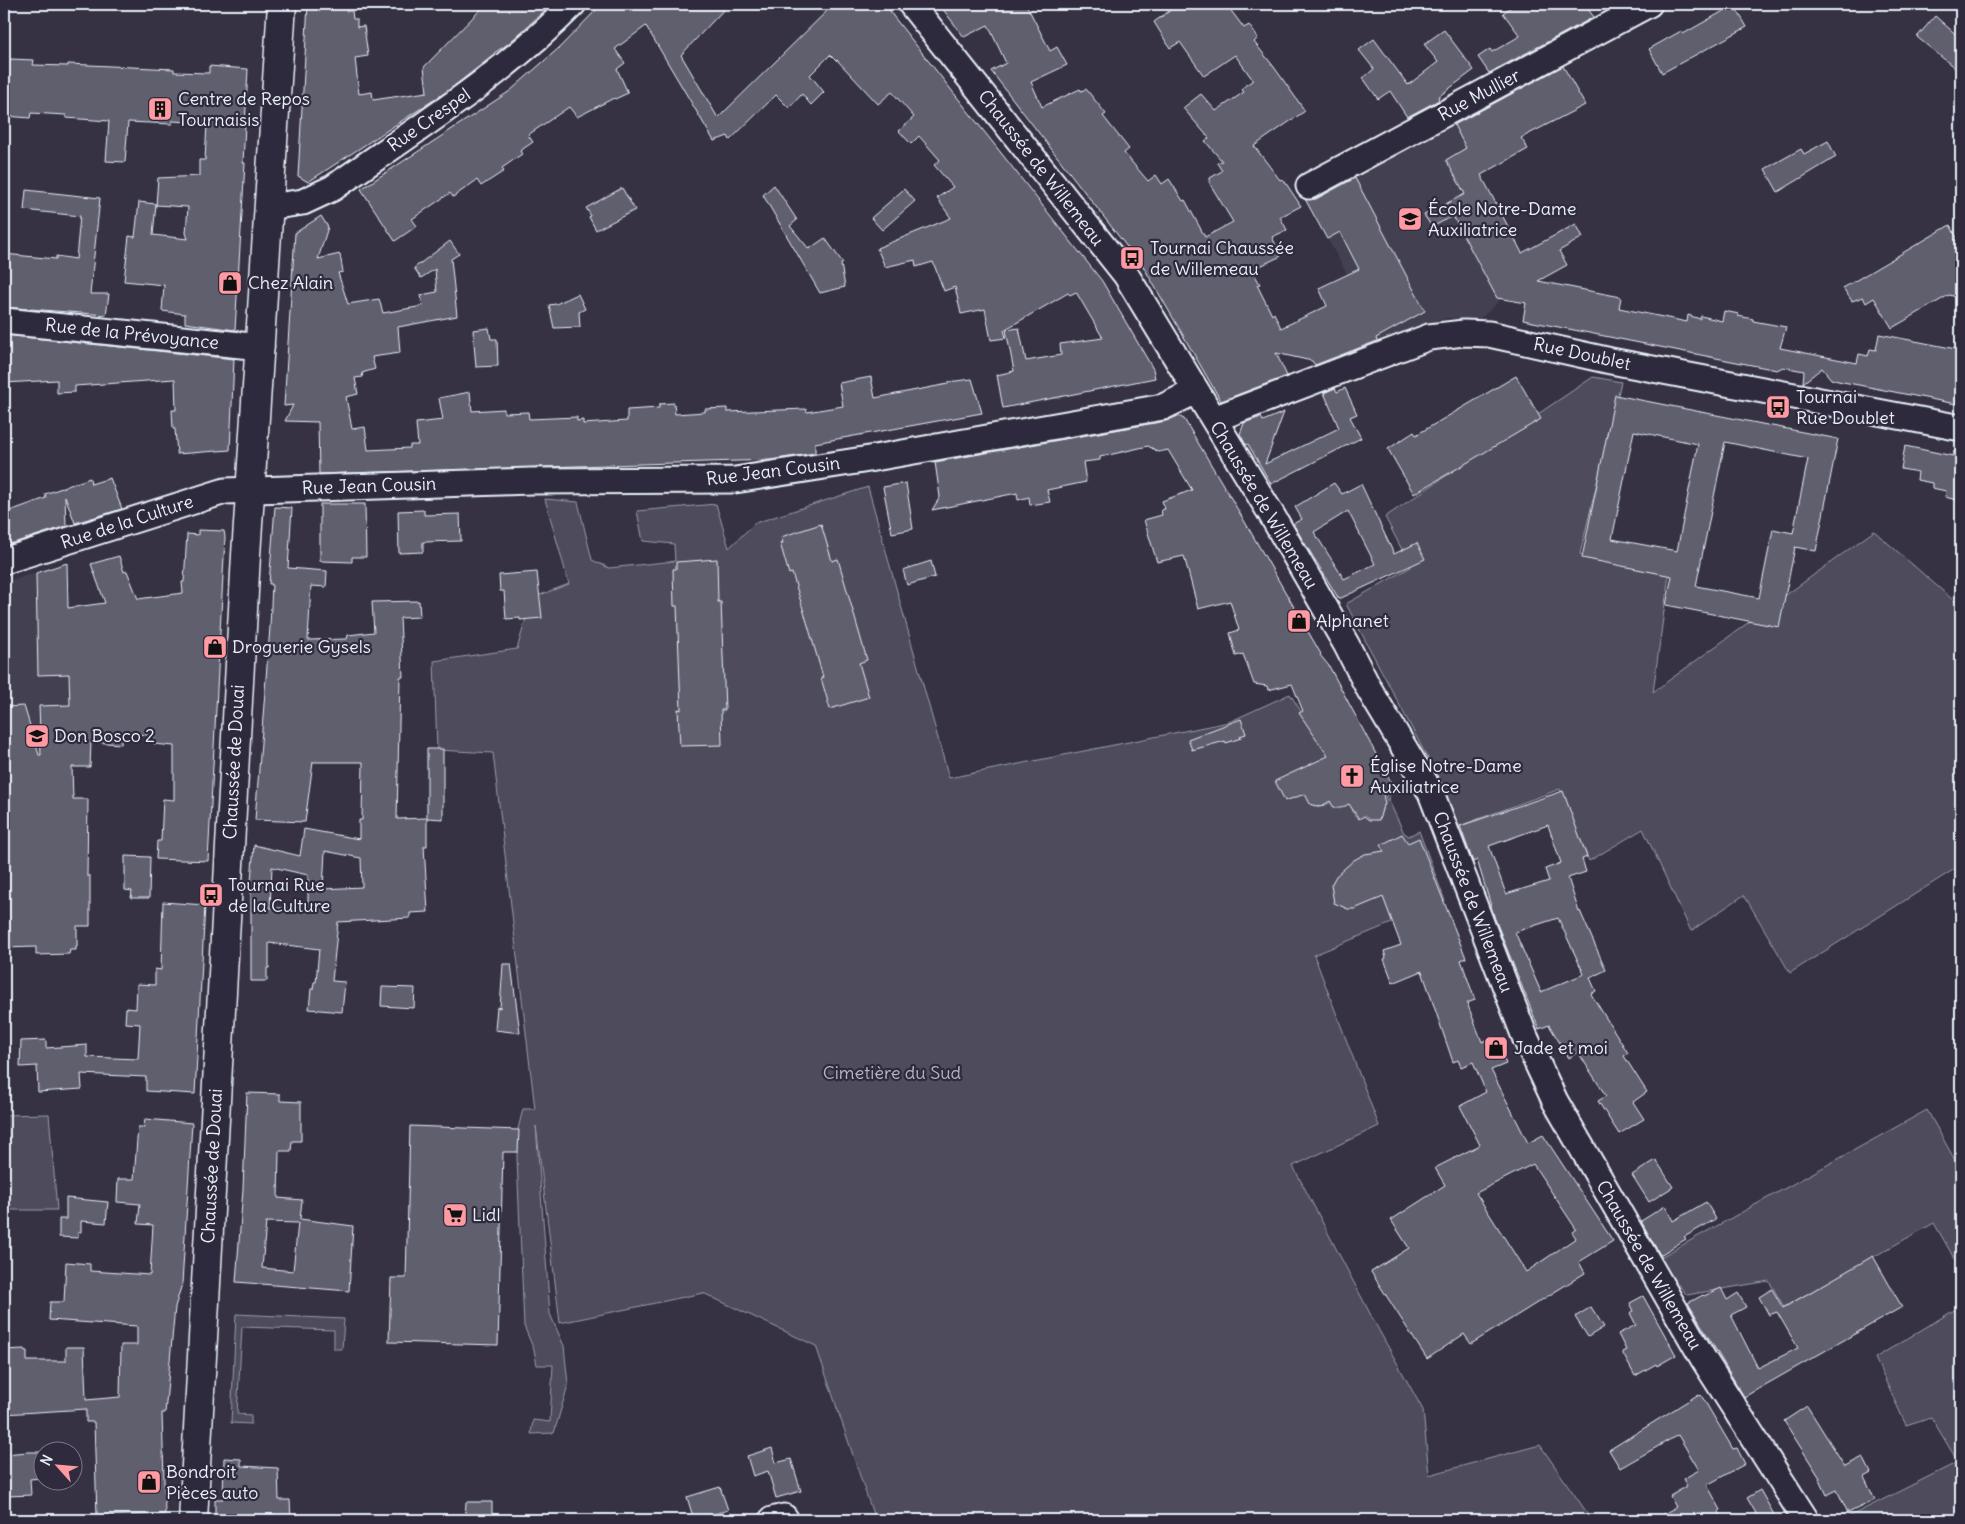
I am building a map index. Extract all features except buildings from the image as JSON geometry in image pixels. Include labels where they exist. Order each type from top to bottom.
[{"type":"main road","name":"Chaussée de Douai","points":[[192,1520],[206,1300],[214,1103],[282,4]]},
{"type":"street","name":"Rue Crespel","points":[[269,207],[303,202],[332,188],[496,73],[551,27],[573,4]]},
{"type":"street","name":"Chaussée de Willemeau","points":[[912,4],[1126,275],[1270,512],[1431,793],[1524,1037],[1555,1101],[1704,1360],[1806,1520]]},
{"type":"street","name":"Rue Mullier","points":[[1309,186],[1649,4]]},
{"type":"street","name":"Rue de la Prévoyance","points":[[4,321],[261,347]]},
{"type":"street","name":"Rue Doublet","points":[[1214,420],[1429,337],[1464,332],[1490,334],[1620,363],[1961,428]]},
{"type":"street","name":"Rue Jean Cousin","points":[[251,490],[530,481],[735,480],[863,460],[1163,407],[1196,391]]},
{"type":"street","name":"Rue de la Culture","points":[[4,561],[225,491],[251,490]]},
{"type":"street","points":[[772,1520],[784,1517],[786,1520]]},
{"type":"shaded area","name":"École Notre-Dame Auxiliatrice","points":[[1454,124],[1522,253],[1514,287],[1478,321],[1446,318],[1378,344],[1358,294],[1305,199]]},
{"type":"shaded area","name":"Don Bosco 2","points":[[66,564],[78,946],[4,948],[4,582]]},
{"type":"green space","points":[[1593,377],[1621,382],[1580,554],[1669,574],[1653,692],[1874,531],[1961,607],[1961,865],[1790,973],[1744,895],[1691,931],[1643,829],[1589,861],[1560,789],[1459,826],[1442,785],[1346,604],[1411,567],[1385,517]]},
{"type":"green space","name":"Cimetière du Sud","points":[[868,487],[949,778],[1229,722],[1290,694],[1330,758],[1306,794],[1311,805],[1320,807],[1332,802],[1349,802],[1355,816],[1364,813],[1377,816],[1382,810],[1382,804],[1387,801],[1385,796],[1392,791],[1388,799],[1404,833],[1409,836],[1419,831],[1445,901],[1314,955],[1379,1126],[1293,1166],[1376,1325],[1423,1410],[1429,1475],[1540,1445],[1592,1520],[875,1520],[816,1346],[703,1293],[560,1323],[536,1126],[550,1314],[564,1346],[568,1385],[554,1433],[531,1434],[533,1420],[550,1422],[553,1365],[537,1365],[534,1350],[524,1326],[517,1157],[518,1129],[523,1109],[535,1109],[493,753],[437,750],[434,661],[517,649],[532,598],[569,584],[545,499],[578,502],[592,560],[609,568],[675,561],[674,544],[643,541],[637,511],[716,504],[729,548],[755,523]]},
{"type":"green space","points":[[1927,1110],[1961,1171],[1961,1270],[1934,1223],[1784,1307],[1769,1281],[1687,1295],[1657,1259]]},
{"type":"green space","points":[[49,1114],[57,1210],[4,1210],[4,1115]]},
{"type":"green space","points":[[1961,1306],[1961,1520],[1842,1520],[1958,1462],[1931,1417],[1906,1425],[1875,1358]]},
{"type":"green space","points":[[236,1314],[344,1319],[342,1349],[334,1349],[334,1330],[242,1327],[237,1414],[251,1415],[251,1424],[231,1423]]},
{"type":"place","name":"Centre de Repos Tournaisis","points":[[160,109]]},
{"type":"place","name":"École Notre-Dame Auxiliatrice","points":[[1410,219]]},
{"type":"place","name":"Tournai Chaussée de Willemeau","points":[[1132,258]]},
{"type":"place","name":"Chez Alain","points":[[230,283]]},
{"type":"place","name":"Tournai Rue Doublet","points":[[1778,407]]},
{"type":"place","name":"Alphanet","points":[[1299,621]]},
{"type":"place","name":"Droguerie Gysels","points":[[215,647]]},
{"type":"place","name":"Don Bosco 2","points":[[37,736]]},
{"type":"place","name":"Église Notre-Dame Auxiliatrice","points":[[1352,776]]},
{"type":"place","name":"Tournai Rue de la Culture","points":[[211,895]]},
{"type":"place","name":"Jade et moi","points":[[1496,1048]]},
{"type":"place","name":"Lidl","points":[[455,1215]]},
{"type":"place","name":"Bondroit Pièces auto","points":[[149,1482]]}]
